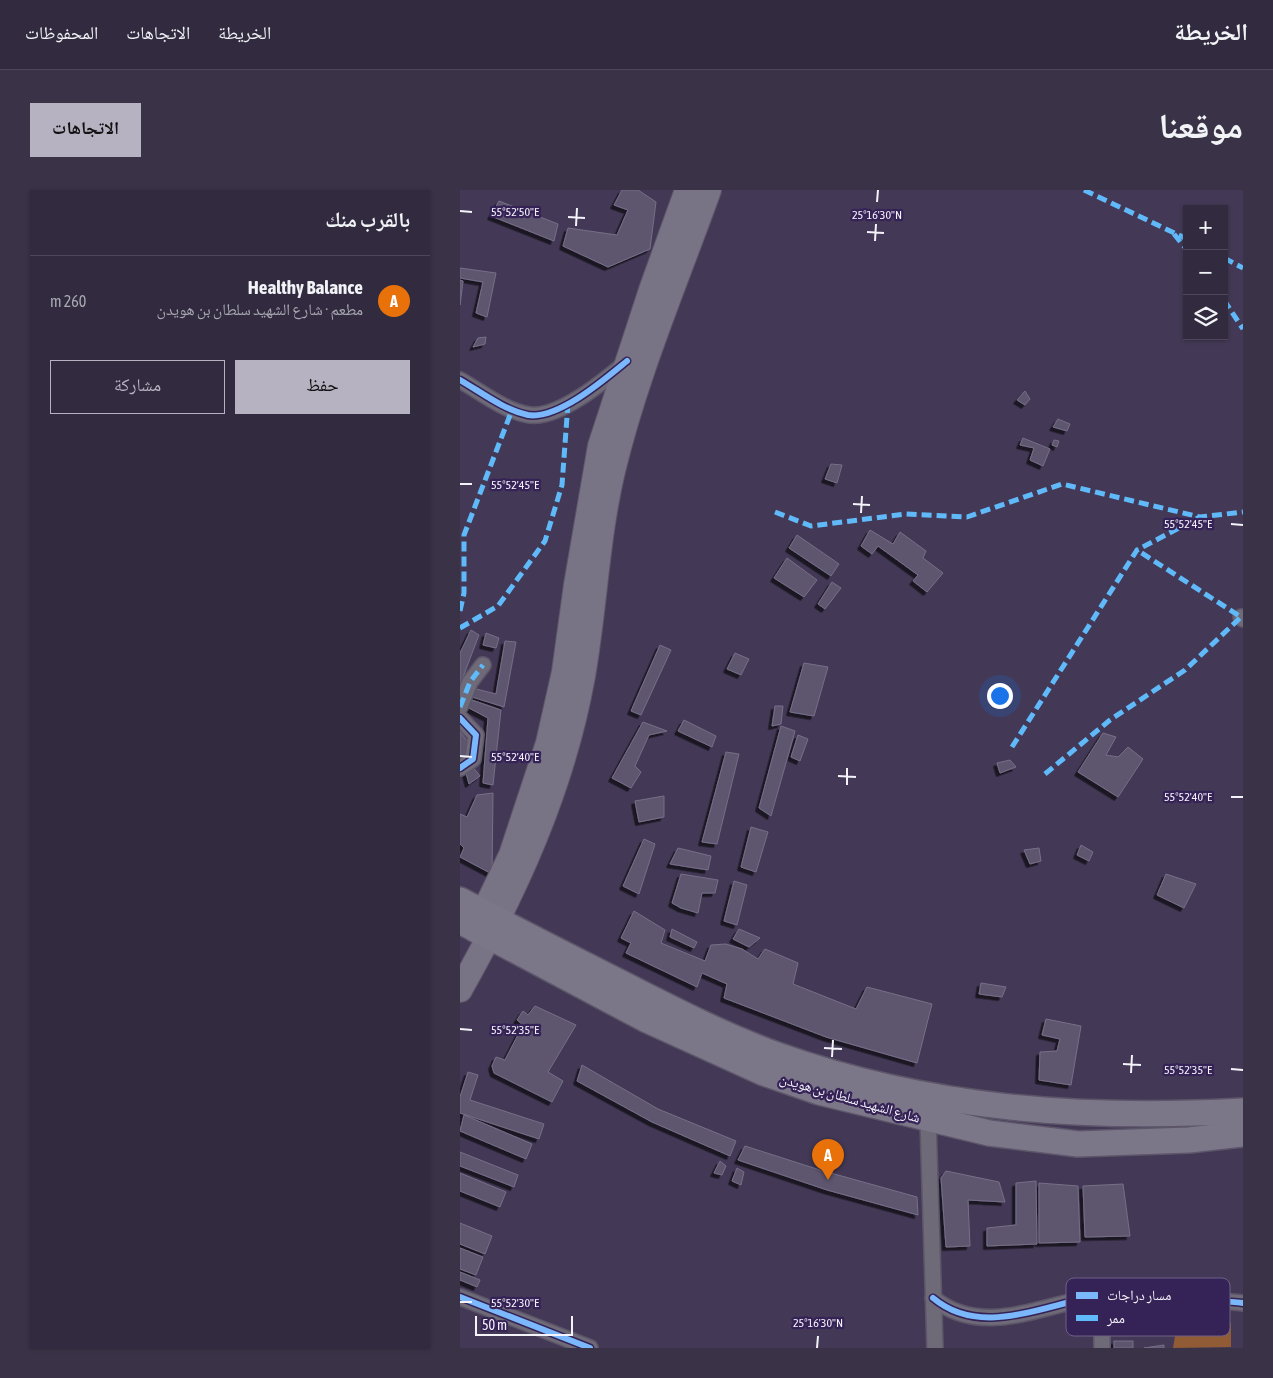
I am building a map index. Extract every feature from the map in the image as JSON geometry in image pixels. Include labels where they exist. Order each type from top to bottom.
[{"type":"highway","name":"شارع الشهيد سلطان بن هويدن","points":[[460,900],[481,924],[645,1019],[764,1073],[819,1092],[928,1120],[994,1134],[1078,1144],[1189,1140],[1243,1134]]},
{"type":"highway","name":"شارع الشهيد سلطان بن هويدن","points":[[481,924],[776,1054],[829,1072],[928,1095],[1021,1110],[1092,1114],[1243,1111]]},
{"type":"highway","points":[[994,1134],[990,1129],[990,1122],[992,1118],[998,1116],[1033,1121],[1056,1121],[1092,1114]]},
{"type":"main road","points":[[460,990],[481,924],[511,855],[548,743],[564,672],[598,455],[627,361],[688,190]]},
{"type":"main road","points":[[460,958],[481,924],[525,864],[550,802],[567,746],[583,676],[613,470],[632,405],[709,190]]},
{"type":"street","points":[[460,380],[512,410],[536,415],[547,413],[568,403],[606,379],[627,361]]},
{"type":"street","points":[[460,707],[470,682],[484,665]]},
{"type":"street","points":[[460,718],[476,735],[473,759],[460,768]]},
{"type":"street","points":[[928,1120],[935,1348]]},
{"type":"street","points":[[1189,1140],[1209,1147],[1243,1144]]},
{"type":"street","points":[[460,1298],[590,1348]]},
{"type":"street","points":[[933,1298],[961,1314],[984,1317],[1029,1312],[1066,1302]]},
{"type":"street","points":[[1230,1302],[1243,1303]]},
{"type":"shaded area","points":[[1230,1323],[1231,1347],[1173,1348],[1175,1336],[1230,1336]]},
{"type":"building","points":[[622,190],[638,190],[656,202],[650,249],[608,267],[563,246],[568,228],[617,235],[628,210],[614,205]]},
{"type":"building","points":[[499,201],[558,224],[554,241],[491,216]]},
{"type":"building","points":[[460,268],[496,273],[487,317],[476,313],[483,282],[460,278]]},
{"type":"building","points":[[460,280],[463,281],[460,305]]},
{"type":"building","points":[[486,337],[485,344],[473,347],[478,338]]},
{"type":"building","points":[[1025,391],[1030,399],[1025,405],[1017,400]]},
{"type":"building","points":[[1058,419],[1070,424],[1067,431],[1053,427]]},
{"type":"building","points":[[1023,438],[1050,449],[1043,466],[1030,460],[1034,448],[1020,445]]},
{"type":"building","points":[[1054,440],[1059,441],[1057,447],[1052,445]]},
{"type":"building","points":[[831,464],[842,465],[837,483],[825,479]]},
{"type":"building","points":[[870,530],[893,544],[900,532],[926,551],[923,558],[943,573],[927,592],[913,581],[918,575],[878,546],[872,554],[861,546]]},
{"type":"building","points":[[797,535],[839,564],[831,576],[789,548]]},
{"type":"building","points":[[787,558],[817,580],[804,597],[774,578]]},
{"type":"building","points":[[832,582],[841,588],[825,609],[818,604]]},
{"type":"building","points":[[471,630],[479,635],[460,685],[460,653]]},
{"type":"building","points":[[486,633],[499,638],[496,648],[483,645]]},
{"type":"building","points":[[505,641],[516,642],[504,707],[469,696],[472,688],[496,694]]},
{"type":"building","points":[[660,645],[671,650],[641,715],[631,711]]},
{"type":"building","points":[[735,653],[749,659],[741,675],[727,669]]},
{"type":"building","points":[[804,663],[828,667],[814,716],[790,712]]},
{"type":"building","points":[[469,699],[501,710],[493,785],[483,783],[488,718],[469,708]]},
{"type":"building","points":[[775,706],[783,706],[781,724],[772,726]]},
{"type":"building","points":[[684,720],[716,736],[712,747],[678,731]]},
{"type":"building","points":[[643,722],[667,731],[649,735],[635,766],[641,772],[631,788],[612,778]]},
{"type":"building","points":[[781,726],[795,731],[771,816],[759,808]]},
{"type":"building","points":[[460,731],[469,744],[468,757],[460,764]]},
{"type":"building","points":[[1103,733],[1116,737],[1106,755],[1118,757],[1128,747],[1143,759],[1118,797],[1078,772]]},
{"type":"building","points":[[798,735],[808,739],[800,761],[791,757]]},
{"type":"building","points":[[726,752],[739,754],[717,844],[702,842]]},
{"type":"building","points":[[1010,760],[1016,767],[1000,773],[997,763]]},
{"type":"building","points":[[472,766],[480,776],[469,784],[466,773]]},
{"type":"building","points":[[493,793],[492,874],[460,857],[464,848],[460,844],[460,814],[467,817],[477,795]]},
{"type":"building","points":[[664,796],[664,817],[639,822],[635,801]]},
{"type":"building","points":[[751,827],[768,832],[756,872],[741,867]]},
{"type":"building","points":[[644,839],[655,844],[639,894],[623,886]]},
{"type":"building","points":[[1081,845],[1093,852],[1089,861],[1077,855]]},
{"type":"building","points":[[678,848],[711,856],[708,870],[670,864]]},
{"type":"building","points":[[1039,848],[1041,861],[1030,864],[1024,850]]},
{"type":"building","points":[[681,874],[718,880],[715,893],[702,893],[698,913],[672,903]]},
{"type":"building","points":[[1166,874],[1196,884],[1184,908],[1157,895]]},
{"type":"building","points":[[734,881],[747,885],[737,925],[724,921]]},
{"type":"building","points":[[634,911],[665,930],[661,943],[705,961],[711,945],[726,944],[742,949],[758,959],[765,949],[798,963],[793,984],[856,1009],[867,987],[932,1004],[917,1063],[826,1037],[724,998],[727,984],[702,973],[697,987],[626,953],[631,943],[621,938]]},
{"type":"building","points":[[672,929],[697,942],[694,948],[670,937]]},
{"type":"building","points":[[739,929],[760,938],[749,947],[733,939]]},
{"type":"building","points":[[981,983],[1006,987],[1002,997],[979,994]]},
{"type":"building","points":[[535,1006],[576,1025],[548,1072],[563,1081],[552,1102],[494,1073],[492,1066],[496,1057],[505,1060],[523,1025],[517,1020],[523,1011],[528,1015]]},
{"type":"building","points":[[1046,1019],[1081,1026],[1071,1085],[1039,1080],[1040,1052],[1057,1051],[1060,1039],[1042,1035]]},
{"type":"building","points":[[582,1065],[658,1109],[736,1141],[730,1156],[652,1122],[577,1081]]},
{"type":"building","points":[[468,1072],[478,1075],[470,1100],[544,1124],[539,1139],[460,1113],[460,1097]]},
{"type":"building","points":[[464,1115],[532,1144],[526,1159],[460,1131]]},
{"type":"building","points":[[745,1146],[820,1170],[917,1197],[918,1215],[827,1190],[738,1160]]},
{"type":"building","points":[[460,1152],[518,1175],[514,1187],[460,1166]]},
{"type":"building","points":[[720,1161],[726,1166],[722,1175],[714,1173]]},
{"type":"building","points":[[737,1168],[744,1172],[741,1185],[732,1181]]},
{"type":"building","points":[[946,1171],[999,1182],[1005,1202],[968,1200],[970,1246],[946,1247],[941,1178]]},
{"type":"building","points":[[460,1173],[506,1192],[500,1207],[460,1191]]},
{"type":"building","points":[[1036,1181],[1037,1244],[987,1246],[987,1228],[1016,1225],[1016,1183]]},
{"type":"building","points":[[1039,1183],[1078,1186],[1080,1242],[1039,1243]]},
{"type":"building","points":[[1123,1184],[1130,1236],[1085,1237],[1083,1186]]},
{"type":"building","points":[[460,1223],[492,1236],[485,1254],[460,1244]]},
{"type":"building","points":[[460,1248],[483,1257],[476,1275],[460,1269]]},
{"type":"building","points":[[460,1272],[480,1280],[477,1287],[460,1280]]},
{"type":"building","points":[[1114,1341],[1133,1341],[1133,1348],[1114,1348]]},
{"type":"building","points":[[1164,1345],[1164,1348],[1144,1348]]},
{"type":"marked path","points":[[1084,190],[1183,237]]},
{"type":"marked path","points":[[1174,234],[1183,245]]},
{"type":"marked path","points":[[1228,260],[1243,268]]},
{"type":"marked path","points":[[1228,306],[1243,329]]},
{"type":"marked path","points":[[460,628],[498,606],[545,541],[562,485],[568,403]]},
{"type":"marked path","points":[[460,611],[464,593],[464,535],[512,410]]},
{"type":"marked path","points":[[775,512],[811,526],[906,514],[967,517],[1062,484],[1200,517],[1243,512]]},
{"type":"marked path","points":[[1012,747],[1137,550],[1200,517]]},
{"type":"marked path","points":[[1045,774],[1110,720],[1185,670],[1241,617],[1137,550]]},
{"type":"marked path","points":[[460,707],[470,682],[483,665]]},
{"type":"cycle path","points":[[460,380],[519,413],[540,415],[567,405],[580,397],[627,361]]},
{"type":"cycle path","points":[[460,718],[476,735],[473,759],[460,768]]},
{"type":"cycle path","points":[[460,1297],[590,1348]]},
{"type":"cycle path","points":[[933,1298],[954,1311],[976,1317],[1023,1314],[1066,1303]]},
{"type":"cycle path","points":[[1230,1302],[1243,1303]]},
{"type":"place","name":"Healthy Balance","points":[[828,1180]]}]
